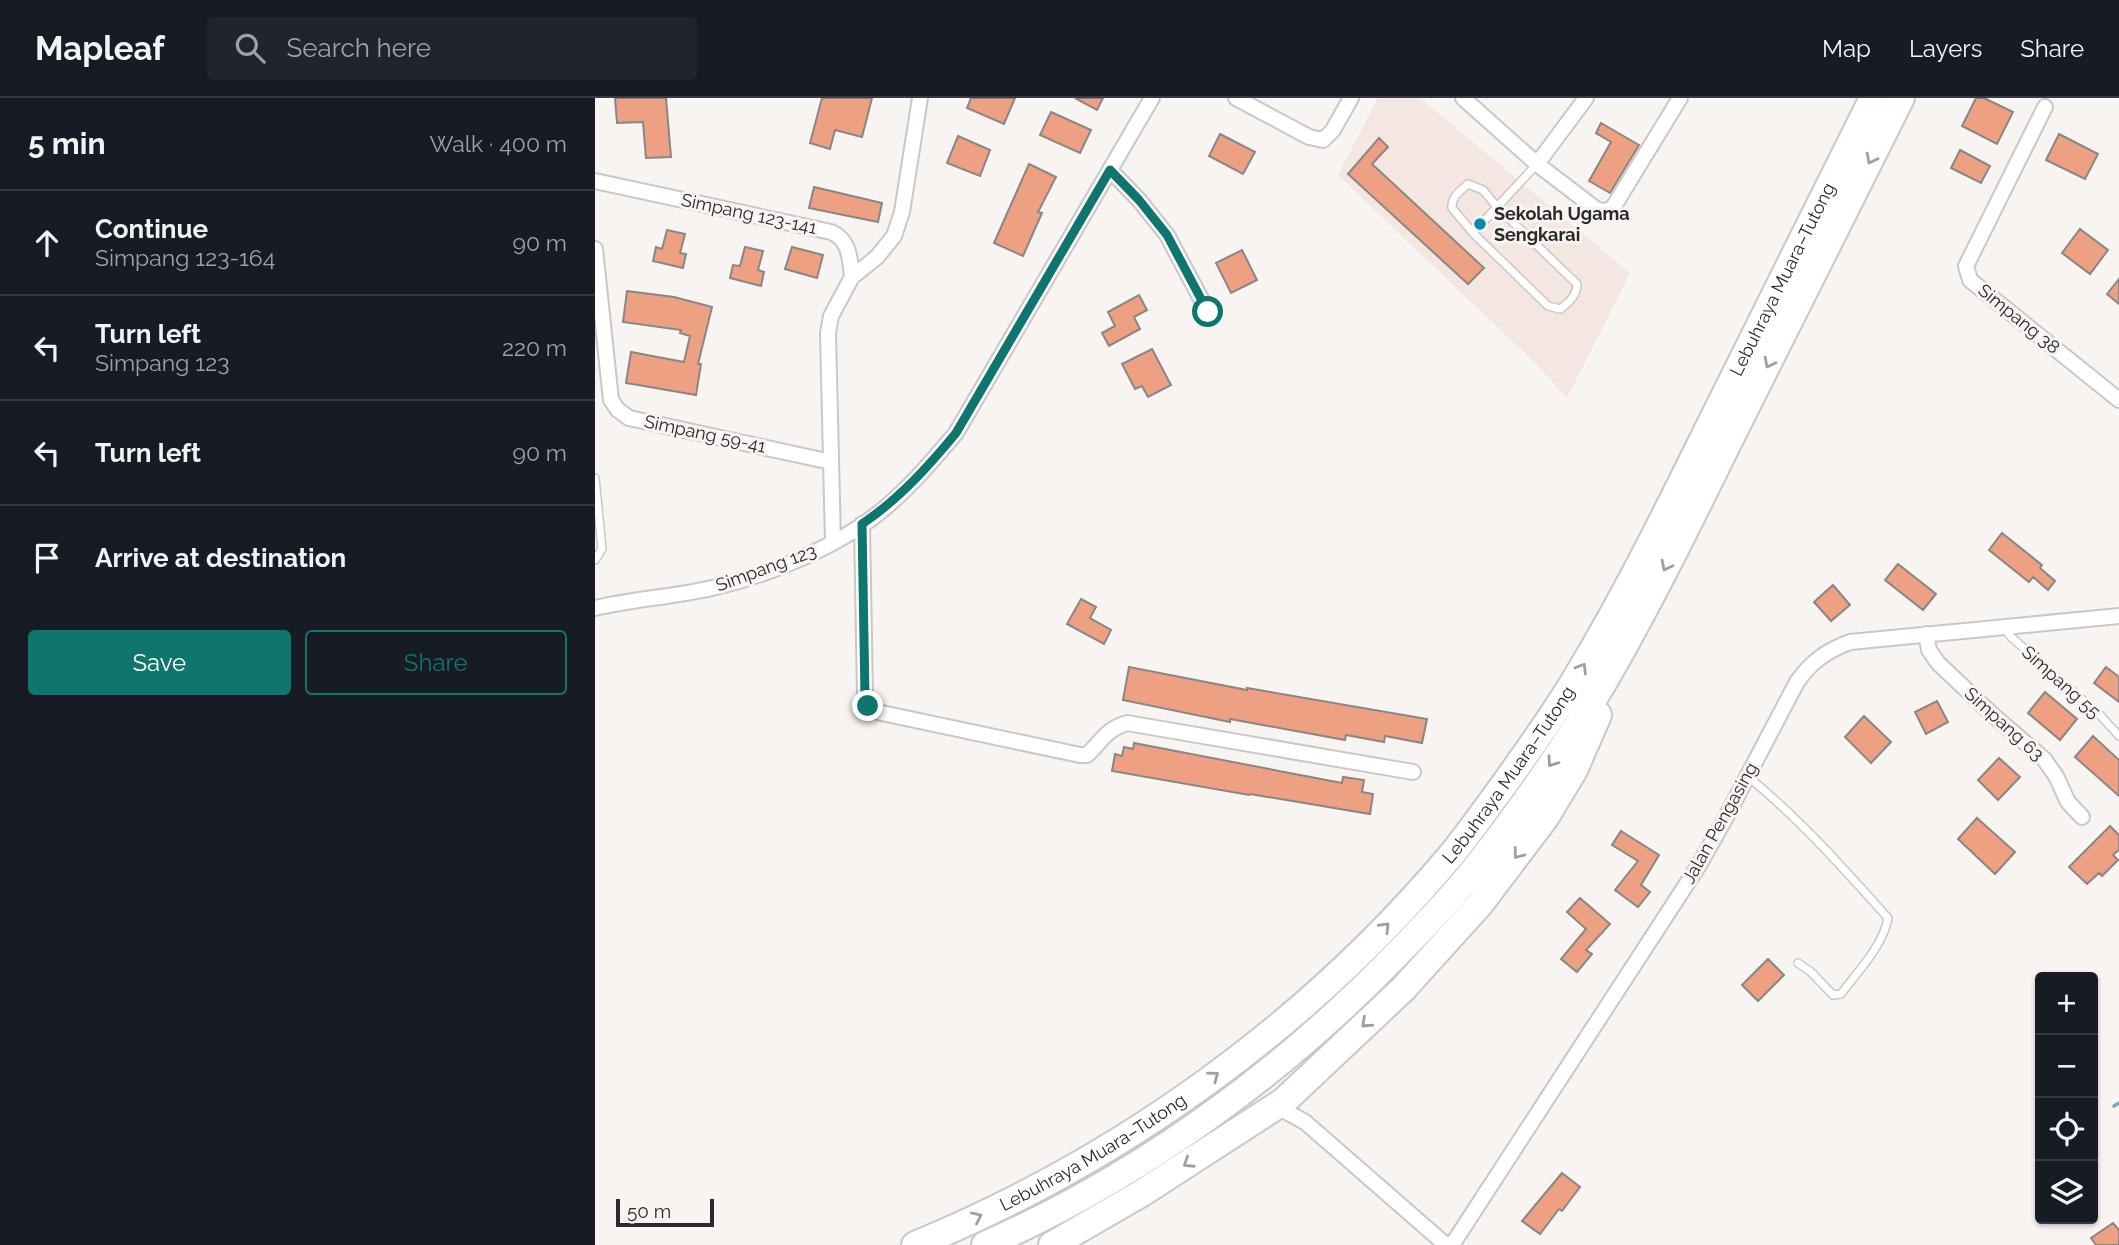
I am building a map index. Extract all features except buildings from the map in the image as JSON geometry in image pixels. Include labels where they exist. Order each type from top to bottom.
[{"type":"highway","name":"Lebuhraya Muara–Tutong","points":[[915,1245],[1022,1196],[1136,1131],[1215,1076],[1293,1014],[1353,960],[1412,900],[1455,850],[1531,746],[1585,664],[1674,497],[1873,98]]},
{"type":"highway","name":"Lebuhraya Muara–Tutong","points":[[985,1245],[1034,1223],[1151,1155],[1234,1099],[1313,1035],[1382,971],[1476,867],[1561,749],[1601,686],[1681,537],[1901,98]]},
{"type":"highway","points":[[1052,1245],[1142,1193],[1284,1101],[1403,989],[1480,904],[1545,818],[1574,770],[1597,717],[1601,686]]},
{"type":"street","points":[[833,543],[828,333],[831,316],[852,277],[877,257],[894,236],[902,212],[920,98]]},
{"type":"street","name":"Simpang 123","points":[[599,607],[711,588],[787,564],[833,543],[884,509],[926,469],[956,433],[1152,98]]},
{"type":"street","points":[[1236,98],[1310,137],[1323,140],[1333,130],[1351,98]]},
{"type":"street","points":[[1463,98],[1537,164],[1596,209],[1606,212],[1614,206],[1680,98]]},
{"type":"street","points":[[1537,164],[1586,98]]},
{"type":"street","name":"Simpang 38","points":[[2045,107],[1966,266],[1970,279],[2119,400]]},
{"type":"street","points":[[1110,170],[1167,235],[1208,312]]},
{"type":"street","name":"Simpang 123-141","points":[[595,181],[831,232],[840,236],[846,244],[852,277]]},
{"type":"street","name":"Simpang 59-41","points":[[595,249],[611,400],[618,410],[629,418],[831,462]]},
{"type":"street","points":[[862,524],[865,697],[868,706],[877,712],[1080,755],[1087,755],[1102,736],[1112,728],[1126,723],[1413,772]]},
{"type":"street","name":"Jalan Pengasing","points":[[1452,1245],[1699,865],[1797,682],[1819,656],[1850,642],[2119,616]]},
{"type":"street","name":"Simpang 63","points":[[1926,634],[1929,650],[1938,663],[2044,759],[2056,776],[2068,802],[2082,817]]},
{"type":"street","points":[[1297,1090],[1299,1109],[1305,1122]]},
{"type":"street","points":[[1270,1110],[1283,1110],[1305,1122],[1446,1245]]},
{"type":"lane","points":[[1473,233],[1537,164]]},
{"type":"lane","points":[[1468,184],[1483,190],[1498,208],[1577,284],[1576,294],[1560,309],[1548,306],[1473,233],[1452,208],[1453,198],[1468,184]]},
{"type":"lane","points":[[595,478],[603,549],[595,560]]},
{"type":"lane","name":"Simpang 55","points":[[2003,627],[2100,715],[2119,736]]},
{"type":"lane","points":[[1747,776],[1827,851],[1888,918],[1886,930],[1841,994],[1833,995],[1811,972],[1798,963]]},
{"type":"shaded area","name":"Sekolah Ugama Sengkarai","points":[[1378,98],[1420,98],[1630,273],[1567,398],[1536,364],[1338,175]]},
{"type":"waterway","points":[[2114,1106],[2119,1103]]},
{"type":"place","name":"Sekolah Ugama Sengkarai","points":[[1480,224]]},
{"type":"route","points":[[868,706],[865,697],[862,524],[884,509],[926,469],[956,433],[1110,170],[1167,235],[1208,312]]}]
